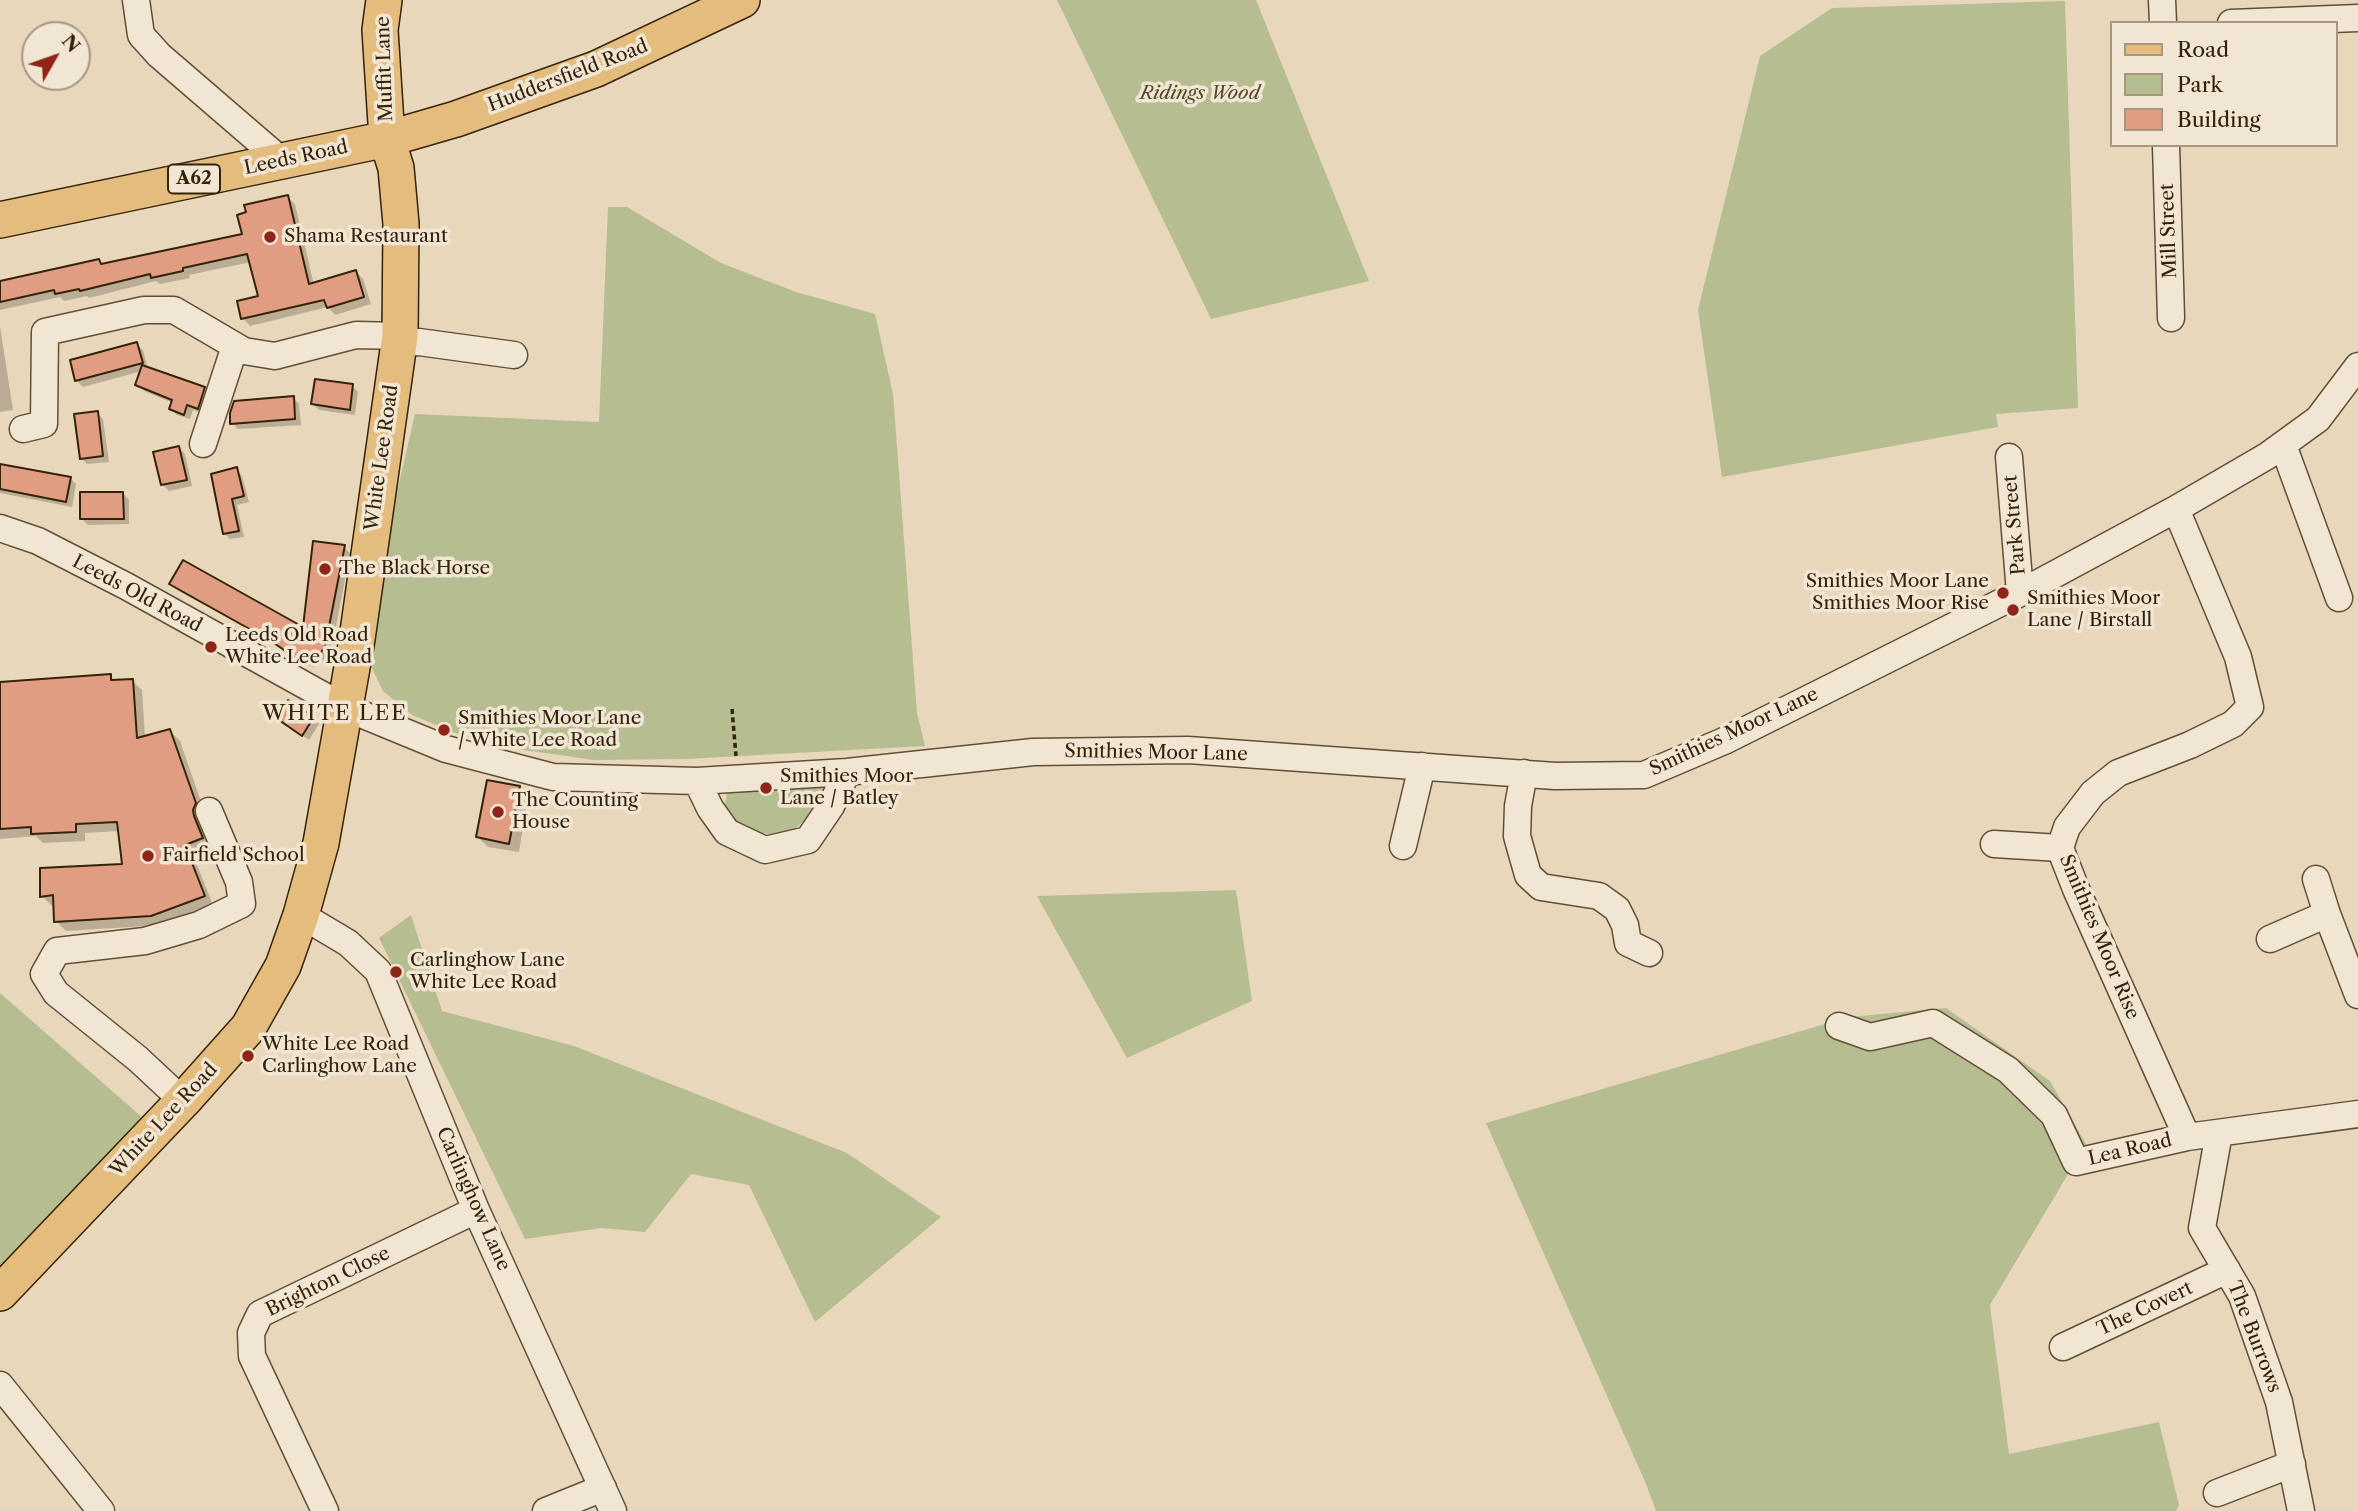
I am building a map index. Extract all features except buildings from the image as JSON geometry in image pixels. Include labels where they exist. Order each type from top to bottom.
[{"type":"main road","name":"Muffit Lane","points":[[384,0],[380,30],[387,139]]},
{"type":"main road","name":"Huddersfield Road","points":[[387,139],[596,69],[743,0]]},
{"type":"main road","name":"Leeds Road","points":[[0,220],[387,139]]},
{"type":"main road","name":"White Lee Road","points":[[0,1293],[183,1101],[248,1028],[283,966],[301,915],[321,843],[357,639],[399,340],[401,224],[396,168],[387,139]]},
{"type":"street","points":[[136,0],[141,35],[159,55],[282,160]]},
{"type":"street","points":[[2162,0],[2163,21]]},
{"type":"street","points":[[2251,21],[2342,12]]},
{"type":"street","name":"Mill Street","points":[[2166,147],[2171,318]]},
{"type":"street","points":[[23,429],[44,424],[43,324],[144,310],[174,310],[244,351],[275,356],[356,335],[514,355]]},
{"type":"street","points":[[203,444],[235,346]]},
{"type":"street","name":"Smithies Moor Lane","points":[[344,707],[446,748],[553,777],[697,781],[847,772],[1033,752],[1188,750],[1555,776],[1644,775],[1724,741],[2020,593],[2176,509],[2267,456],[2318,419],[2358,366]]},
{"type":"street","points":[[2283,445],[2339,598]]},
{"type":"street","name":"Park Street","points":[[2009,457],[2020,593]]},
{"type":"street","name":"Smithies Moor Rise","points":[[2176,509],[2238,657],[2250,707],[2233,724],[2190,746],[2118,773],[2093,793],[2067,827],[2060,848],[2187,1138]]},
{"type":"street","name":"Leeds Old Road","points":[[0,528],[38,541],[115,581],[344,707]]},
{"type":"street","points":[[1404,846],[1422,766]]},
{"type":"street","points":[[697,781],[710,808],[727,832],[765,850],[808,839],[831,807],[847,772]]},
{"type":"street","points":[[1524,773],[1518,806],[1517,836],[1528,875],[1541,887],[1600,897],[1617,909],[1625,925],[1628,943],[1648,953]]},
{"type":"street","points":[[183,1101],[138,1059],[56,993],[44,974],[57,951],[145,941],[199,925],[242,904],[239,882],[209,811]]},
{"type":"street","points":[[1994,844],[2060,848]]},
{"type":"street","points":[[2316,879],[2358,995]]},
{"type":"street","points":[[2270,939],[2327,914]]},
{"type":"street","name":"Carlinghow Lane","points":[[301,915],[348,943],[378,971],[476,1210],[608,1500]]},
{"type":"street","name":"Lea Road","points":[[1839,1026],[1870,1037],[1933,1023],[2008,1070],[2027,1088],[2054,1115],[2076,1162],[2187,1138],[2358,1114]]},
{"type":"street","name":"The Burrows","points":[[2219,1133],[2202,1228],[2242,1296],[2279,1402],[2301,1511]]},
{"type":"street","name":"Brighton Close","points":[[325,1511],[252,1356],[251,1333],[260,1314],[476,1210]]},
{"type":"street","name":"The Covert","points":[[2063,1347],[2227,1270]]},
{"type":"street","points":[[0,1385],[101,1511]]},
{"type":"street","points":[[2217,1493],[2292,1464]]},
{"type":"street","points":[[546,1511],[608,1500]]},
{"type":"path","points":[[732,709],[739,779]]},
{"type":"green space","name":"Ridings Wood","points":[[1057,0],[1256,0],[1369,281],[1211,319]]},
{"type":"green space","points":[[2065,1],[2078,408],[1996,414],[1998,427],[1722,477],[1698,310],[1760,56],[1832,8]]},
{"type":"green space","points":[[608,207],[627,207],[721,263],[796,292],[875,314],[893,394],[917,713],[925,746],[686,759],[594,760],[524,750],[458,734],[412,715],[383,691],[365,654],[392,514],[415,414],[599,422]]},
{"type":"green space","points":[[824,781],[822,796],[808,818],[794,829],[778,835],[760,833],[737,824],[725,806],[727,792]]},
{"type":"green space","points":[[1236,890],[1252,1001],[1127,1058],[1037,896]]},
{"type":"green space","points":[[411,915],[442,1011],[574,1046],[847,1153],[941,1217],[815,1322],[749,1185],[691,1174],[645,1232],[601,1228],[525,1239],[379,938]]},
{"type":"green space","points":[[0,993],[143,1118],[0,1277]]},
{"type":"green space","points":[[1946,1008],[2050,1081],[2086,1144],[1990,1305],[2009,1454],[2159,1422],[2179,1505],[2176,1511],[1656,1511],[1486,1123],[1849,1017]]},
{"type":"place","name":"Shama Restaurant","points":[[270,237]]},
{"type":"place","name":"The Black Horse","points":[[325,569]]},
{"type":"place","name":"Smithies Moor Lane Smithies Moor Rise","points":[[2003,593]]},
{"type":"place","name":"Smithies Moor Lane / Birstall","points":[[2013,610]]},
{"type":"place","name":"Leeds Old Road White Lee Road","points":[[211,647]]},
{"type":"place","name":"Smithies Moor Lane / White Lee Road","points":[[444,730]]},
{"type":"place","name":"Smithies Moor Lane / Batley","points":[[766,788]]},
{"type":"place","name":"The Counting House","points":[[498,812]]},
{"type":"place","name":"Fairfield School","points":[[148,856]]},
{"type":"place","name":"Carlinghow Lane White Lee Road","points":[[396,972]]},
{"type":"place","name":"White Lee Road Carlinghow Lane","points":[[248,1056]]},
{"type":"district","name":"WHITE LEE","points":[[335,714]]}]
